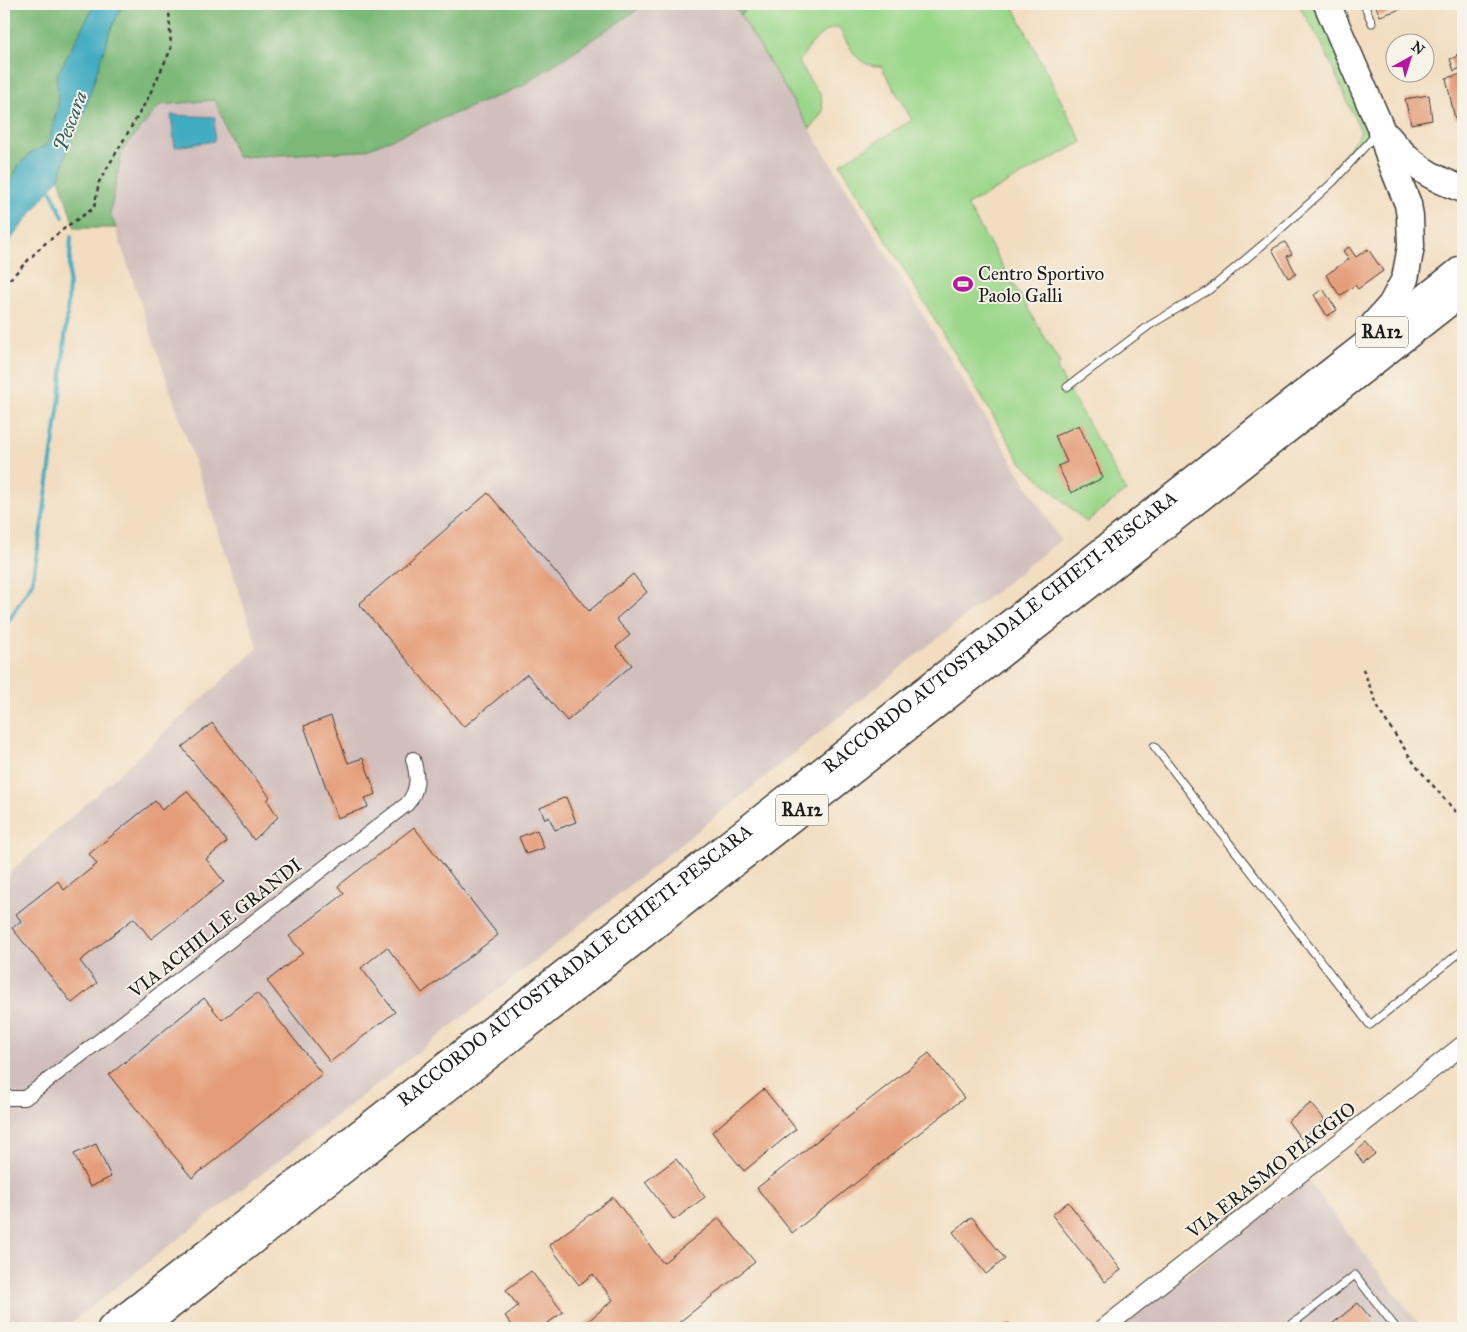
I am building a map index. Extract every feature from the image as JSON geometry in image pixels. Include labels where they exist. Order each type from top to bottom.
[{"type":"highway","points":[[1301,396],[1310,375],[1385,314],[1401,288],[1408,267],[1412,235],[1408,204],[1389,157],[1381,129],[1327,4]]},
{"type":"highway","points":[[1381,129],[1415,166],[1436,179],[1463,189]]},
{"type":"highway","name":"RACCORDO AUTOSTRADALE CHIETI-PESCARA","points":[[111,1328],[1463,268]]},
{"type":"highway","name":"RACCORDO AUTOSTRADALE CHIETI-PESCARA","points":[[142,1328],[1463,292]]},
{"type":"street","name":"VIA ACHILLE GRANDI","points":[[4,1098],[24,1098],[408,804],[414,796],[416,787],[417,774],[413,759]]},
{"type":"street","name":"VIA ERASMO PIAGGIO","points":[[1104,1328],[1463,1045]]},
{"type":"lane","points":[[1364,4],[1372,23]]},
{"type":"lane","points":[[1067,387],[1150,325],[1208,290],[1273,236],[1333,182],[1358,152],[1381,129]]},
{"type":"lane","points":[[1154,746],[1370,1025],[1463,950]]},
{"type":"lane","points":[[1287,1328],[1354,1275],[1396,1328]]},
{"type":"path","points":[[4,285],[42,246],[69,224],[94,208],[99,182],[147,100],[171,49],[169,9],[172,4]]},
{"type":"path","points":[[1363,670],[1380,712],[1416,766],[1463,820]]},
{"type":"shaded area","points":[[646,4],[734,4],[1060,540],[534,962],[64,1328],[4,1328],[4,878],[258,648],[110,213],[122,151],[160,105],[215,100],[520,87]]},
{"type":"shaded area","points":[[1307,1180],[1422,1328],[1119,1328]]},
{"type":"green space","points":[[4,4],[95,4],[57,75],[58,106],[48,144],[29,154],[18,166],[4,196]]},
{"type":"green space","points":[[123,4],[646,4],[520,87],[362,151],[237,157],[215,100],[160,105],[122,151],[110,213],[116,228],[75,228],[59,178],[74,130],[84,112],[110,31]]},
{"type":"green space","points":[[734,4],[755,4],[740,14]]},
{"type":"green space","points":[[755,4],[1012,4],[1082,142],[967,205],[1060,363],[1057,369],[1126,491],[1086,522],[1021,462],[840,164],[912,120],[881,66],[865,63],[859,59],[838,27],[832,28],[821,35],[799,62],[821,95],[823,111],[810,129],[740,14]]},
{"type":"green space","points":[[1298,4],[1318,4],[1374,128],[1325,179],[1361,132],[1322,44]]},
{"type":"water","name":"Pescara","points":[[95,4],[123,4],[110,31],[84,112],[74,130],[59,178],[4,248],[4,196],[18,166],[29,154],[48,144],[58,106],[57,75]]},
{"type":"water","points":[[171,115],[215,117],[214,141],[175,147]]},
{"type":"building","points":[[1375,4],[1416,4],[1380,16]]},
{"type":"building","points":[[1463,53],[1463,67],[1454,71],[1450,59],[1456,57],[1457,54]]},
{"type":"building","points":[[1462,74],[1463,117],[1455,119],[1446,78]]},
{"type":"building","points":[[1429,95],[1432,120],[1411,124],[1405,99]]},
{"type":"building","points":[[1285,242],[1292,254],[1287,256],[1296,274],[1288,278],[1272,249]]},
{"type":"building","points":[[1349,247],[1356,257],[1368,249],[1383,271],[1358,289],[1355,285],[1340,296],[1326,275],[1349,259],[1343,251]]},
{"type":"building","points":[[1323,289],[1337,310],[1327,316],[1314,295]]},
{"type":"building","points":[[1079,425],[1103,478],[1071,493],[1058,466],[1067,462],[1055,436]]},
{"type":"building","points":[[488,493],[589,611],[633,574],[647,592],[616,619],[630,635],[616,647],[632,665],[567,721],[527,674],[464,727],[359,604]]},
{"type":"building","points":[[331,716],[348,763],[363,758],[376,794],[365,798],[368,807],[337,818],[304,726]]},
{"type":"building","points":[[212,723],[270,797],[267,800],[278,817],[254,840],[182,747]]},
{"type":"building","points":[[187,791],[227,842],[206,859],[224,882],[151,939],[134,918],[80,961],[97,983],[72,1003],[12,928],[21,921],[16,914],[58,881],[64,890],[97,864],[89,854],[155,801],[162,810]]},
{"type":"building","points":[[566,797],[576,822],[555,830],[549,817],[545,819],[540,808]]},
{"type":"building","points":[[414,827],[498,935],[422,993],[387,947],[361,968],[395,1012],[330,1062],[267,981],[303,953],[289,936],[344,894],[338,886]]},
{"type":"building","points":[[537,830],[544,848],[526,854],[519,837]]},
{"type":"building","points":[[257,993],[322,1074],[192,1178],[109,1075],[204,998],[222,1020]]},
{"type":"building","points":[[929,1053],[964,1098],[792,1233],[757,1188]]},
{"type":"building","points":[[764,1089],[796,1129],[744,1171],[712,1132]]},
{"type":"building","points":[[1311,1103],[1325,1120],[1301,1139],[1288,1121]]},
{"type":"building","points":[[1366,1143],[1375,1154],[1363,1163],[1355,1152]]},
{"type":"building","points":[[96,1144],[111,1177],[90,1187],[74,1154]]},
{"type":"building","points":[[676,1159],[705,1197],[674,1220],[645,1182]]},
{"type":"building","points":[[613,1197],[663,1263],[719,1218],[755,1262],[672,1328],[580,1328],[613,1300],[593,1274],[579,1285],[549,1245]]},
{"type":"building","points":[[1068,1202],[1121,1270],[1105,1282],[1052,1215]]},
{"type":"building","points":[[972,1217],[1005,1259],[986,1274],[953,1232]]},
{"type":"building","points":[[531,1271],[563,1312],[541,1328],[514,1328],[505,1316],[518,1306],[506,1290]]},
{"type":"building","points":[[1358,1303],[1379,1328],[1327,1328]]},
{"type":"building","points":[[1009,1323],[1014,1328],[1002,1328]]},
{"type":"waterway","points":[[50,189],[63,217]]},
{"type":"waterway","points":[[4,628],[32,583],[60,396],[68,303],[71,236]]},
{"type":"place","name":"Centro Sportivo Paolo Galli","points":[[963,284]]}]
